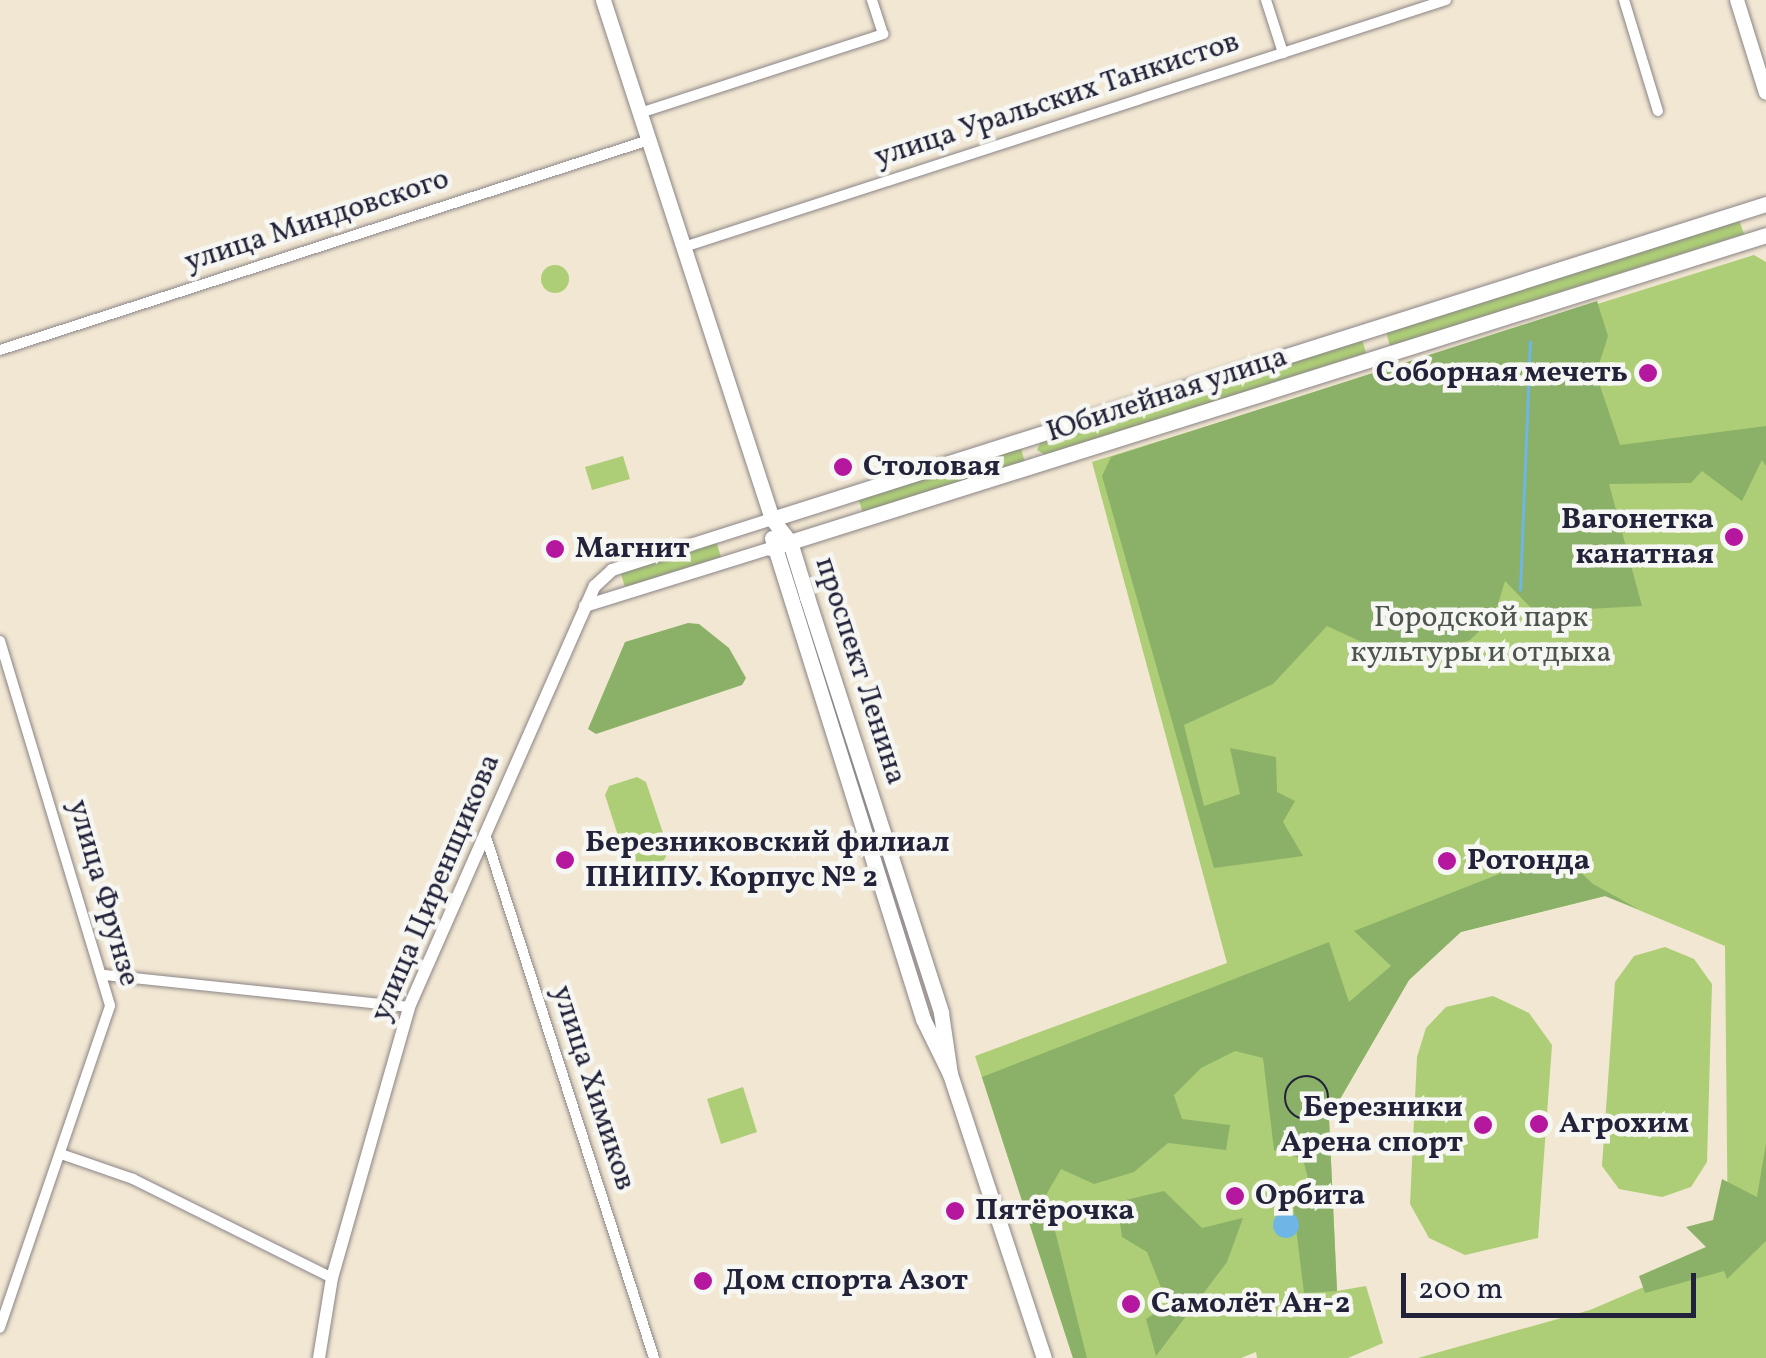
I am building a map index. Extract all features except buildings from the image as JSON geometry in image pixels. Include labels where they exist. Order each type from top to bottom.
[{"type":"main road","name":"проспект Ленина","points":[[604,0],[772,519],[771,548],[924,1019],[950,1074],[1044,1358]]},
{"type":"main road","points":[[1737,0],[1766,93]]},
{"type":"main road","name":"Юбилейная улица","points":[[772,519],[1766,204]]},
{"type":"main road","name":"Юбилейная улица","points":[[771,548],[1766,235]]},
{"type":"main road","name":"проспект Ленина","points":[[772,519],[790,542],[941,1013],[950,1074]]},
{"type":"street","points":[[640,113],[883,34],[872,0]]},
{"type":"street","points":[[1266,0],[1283,53]]},
{"type":"street","name":"улица Уральских Танкистов","points":[[684,247],[1283,53],[1406,6],[1446,0]]},
{"type":"street","points":[[1624,0],[1658,112]]},
{"type":"street","name":"улица Миндовского","points":[[0,350],[649,140]]},
{"type":"street","name":"улица Циренщикова","points":[[319,1358],[332,1278],[408,1007],[585,606],[612,570],[772,519]]},
{"type":"street","name":"Юбилейная улица","points":[[585,606],[771,548]]},
{"type":"street","name":"улица Фрунзе","points":[[0,641],[110,1006],[0,1328]]},
{"type":"street","name":"улица Химиков","points":[[485,833],[654,1358]]},
{"type":"street","points":[[104,976],[408,1007]]},
{"type":"street","points":[[61,1154],[132,1179],[332,1278]]},
{"type":"green space","points":[[1739,220],[1744,234],[1390,346],[1386,332]]},
{"type":"green space","name":"Городской парк культуры и отдыха","points":[[1754,255],[1766,262],[1766,1358],[1418,1358],[1590,1310],[1728,1251],[1725,946],[1605,896],[1460,932],[1409,980],[1329,1118],[1337,1291],[1366,1286],[1383,1343],[1348,1358],[1257,1358],[1256,1352],[1241,1358],[1073,1358],[975,1056],[1227,963],[1092,462]]},
{"type":"green space","points":[[555,265],[565,269],[569,279],[565,289],[555,293],[545,289],[541,279],[545,269]]},
{"type":"green space","points":[[1597,301],[1608,336],[1596,374],[1620,445],[1766,426],[1766,466],[1762,460],[1742,501],[1702,471],[1691,483],[1609,484],[1642,606],[1535,612],[1505,581],[1494,617],[1470,640],[1405,662],[1327,626],[1273,684],[1184,725],[1204,806],[1240,794],[1230,748],[1276,757],[1277,792],[1295,801],[1283,822],[1303,856],[1214,868],[1102,476],[1111,457]]},
{"type":"green space","points":[[1362,339],[1366,353],[1045,455],[1037,450],[1041,441]]},
{"type":"green space","points":[[1021,448],[1025,463],[863,513],[858,498]]},
{"type":"green space","points":[[623,456],[630,479],[592,490],[585,467]]},
{"type":"green space","points":[[716,541],[721,557],[625,587],[620,571]]},
{"type":"green space","points":[[688,623],[699,624],[729,648],[746,678],[742,685],[596,734],[588,729],[625,642]]},
{"type":"green space","points":[[637,777],[646,782],[669,851],[664,860],[636,869],[627,864],[605,795],[609,786]]},
{"type":"green space","points":[[1558,851],[1593,884],[1638,909],[1605,896],[1461,932],[1409,980],[1329,1118],[1337,1291],[1304,1293],[1293,1204],[1308,1179],[1303,1159],[1274,1150],[1263,1058],[1235,1051],[1201,1068],[1174,1095],[1182,1119],[1230,1125],[1226,1150],[1168,1143],[1134,1172],[1094,1184],[1061,1169],[1046,1195],[1087,1358],[1073,1358],[982,1077],[1329,942],[1349,1002],[1391,966],[1354,931]]},
{"type":"green space","points":[[1665,947],[1694,959],[1712,984],[1707,1162],[1691,1187],[1662,1197],[1619,1189],[1602,1166],[1615,982],[1634,956]]},
{"type":"green space","points":[[1493,996],[1529,1013],[1552,1045],[1538,1238],[1465,1255],[1429,1238],[1410,1204],[1417,1057],[1426,1028],[1446,1007]]},
{"type":"green space","points":[[743,1087],[757,1132],[721,1144],[707,1099]]},
{"type":"green space","points":[[1766,1143],[1766,1241],[1727,1279],[1724,1271],[1645,1293],[1639,1276],[1706,1247],[1686,1227],[1713,1220],[1722,1179],[1757,1197]]},
{"type":"green space","points":[[1164,1191],[1202,1228],[1243,1218],[1227,1262],[1156,1356],[1146,1319],[1168,1305],[1147,1252],[1122,1237],[1117,1202]]},
{"type":"water","points":[[1286,1212],[1295,1216],[1299,1225],[1295,1234],[1286,1238],[1277,1234],[1273,1225],[1277,1216]]},
{"type":"waterway","points":[[1520,590],[1530,342]]},
{"type":"railway","points":[[1307,1076],[1322,1083],[1329,1098],[1322,1113],[1307,1120],[1292,1113],[1285,1098],[1292,1083],[1307,1076]]},
{"type":"place","name":"Соборная мечеть","points":[[1648,373]]},
{"type":"place","name":"Столовая","points":[[843,467]]},
{"type":"place","name":"Вагонетка канатная","points":[[1734,537]]},
{"type":"place","name":"Магнит","points":[[555,549]]},
{"type":"place","name":"Березниковский филиал ПНИПУ. Корпус № 2","points":[[565,860]]},
{"type":"place","name":"Ротонда","points":[[1447,861]]},
{"type":"place","name":"Агрохим","points":[[1539,1124]]},
{"type":"place","name":"Березники Арена спорт","points":[[1483,1125]]},
{"type":"place","name":"Орбита","points":[[1235,1196]]},
{"type":"place","name":"Пятёрочка","points":[[955,1211]]},
{"type":"place","name":"Дом спорта Азот","points":[[703,1281]]},
{"type":"place","name":"Самолёт Ан-2","points":[[1131,1304]]}]
